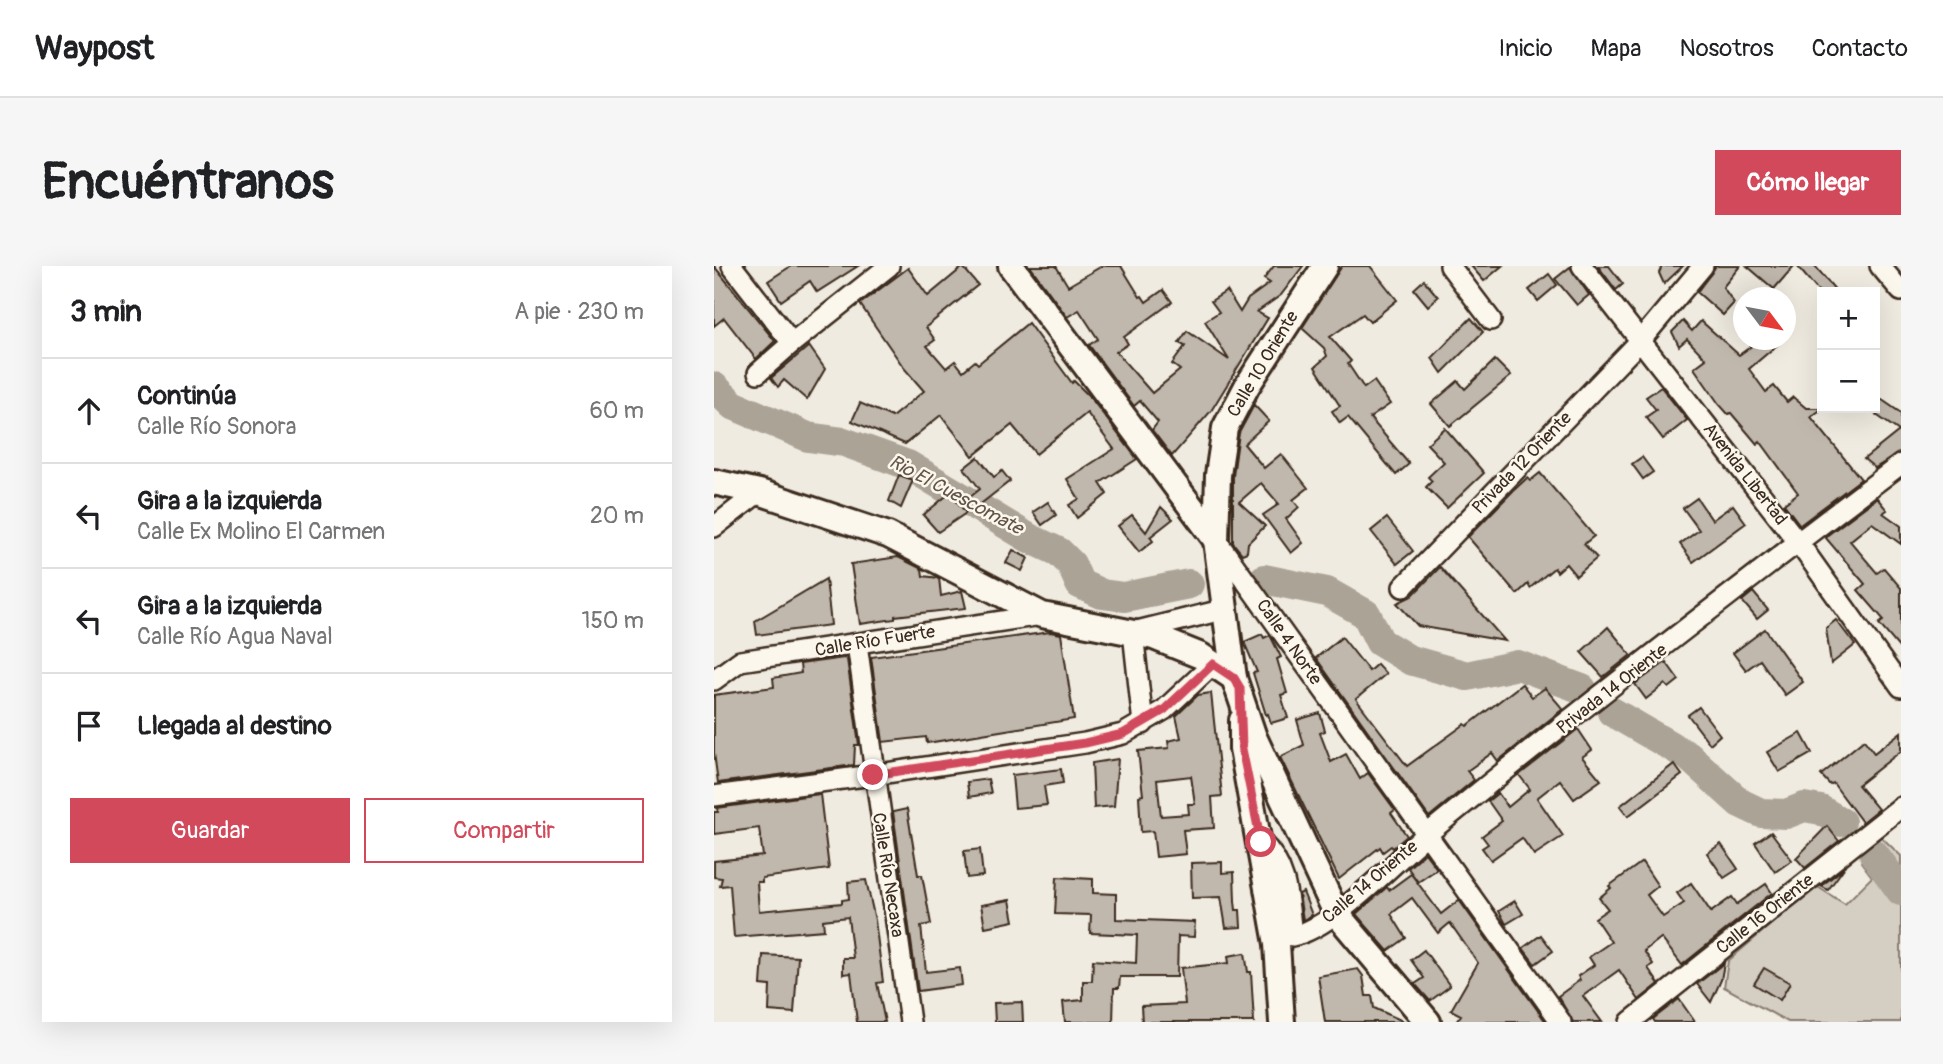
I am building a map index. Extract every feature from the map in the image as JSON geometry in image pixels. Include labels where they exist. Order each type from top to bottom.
[{"type":"main road","name":"Calle 4 Norte","points":[[1011,266],[1216,540]]},
{"type":"main road","name":"Calle 10 Oriente","points":[[1325,266],[1247,386],[1225,428],[1218,475],[1216,540],[1234,678],[1254,737],[1336,913],[1428,1022]]},
{"type":"main road","points":[[714,482],[759,492],[888,535],[1042,615],[1133,632],[1169,642],[1234,678]]},
{"type":"main road","points":[[1242,702],[1242,749],[1261,842],[1277,944],[1282,1022]]},
{"type":"street","points":[[732,266],[792,343]]},
{"type":"street","points":[[758,373],[889,266]]},
{"type":"street","points":[[1450,266],[1491,320]]},
{"type":"street","name":"Avenida Libertad","points":[[1582,266],[1798,542],[1901,687]]},
{"type":"street","name":"Privada 12 Oriente","points":[[1403,587],[1641,340],[1703,266]]},
{"type":"street","points":[[1880,266],[1901,291]]},
{"type":"street","name":"Privada 14 Oriente","points":[[1426,835],[1901,464]]},
{"type":"street","points":[[714,527],[759,492]]},
{"type":"street","name":"Calle 4 Norte","points":[[1216,540],[1562,1022]]},
{"type":"street","points":[[1143,724],[1133,632],[1226,609]]},
{"type":"street","name":"Calle Río Fuerte","points":[[714,680],[740,661],[1042,615]]},
{"type":"street","name":"Calle Río Necaxa","points":[[857,644],[873,775],[910,1022]]},
{"type":"street","points":[[714,796],[1085,743],[1123,734],[1143,724],[1194,685],[1213,664]]},
{"type":"street","name":"Calle 16 Oriente","points":[[1630,1022],[1901,807]]},
{"type":"street","name":"Calle 14 Oriente","points":[[1261,842],[1272,852],[1282,870],[1292,936],[1302,934],[1336,913],[1426,835]]},
{"type":"shaded area","points":[[1869,825],[1901,856],[1901,1022],[1788,1022],[1724,987],[1728,961],[1816,886],[1845,904],[1872,877],[1861,862],[1864,857],[1848,843]]},
{"type":"building","points":[[714,266],[775,341],[756,359],[724,318],[714,326]]},
{"type":"building","points":[[791,266],[858,266],[817,292],[810,281],[781,301],[768,281]]},
{"type":"building","points":[[1030,266],[1056,266],[1068,286],[1102,266],[1121,266],[1146,302],[1163,290],[1172,302],[1124,337],[1128,344],[1116,352],[1152,393],[1180,370],[1172,364],[1185,346],[1179,343],[1187,331],[1229,360],[1205,321],[1219,312],[1211,301],[1227,291],[1240,312],[1248,299],[1270,283],[1264,279],[1274,266],[1303,266],[1281,295],[1257,312],[1268,318],[1211,411],[1172,456],[1152,430],[1158,422],[1140,401],[1134,406],[1089,345],[1098,339],[1079,310],[1067,317]]},
{"type":"building","points":[[1342,266],[1370,266],[1397,300],[1370,322],[1363,314],[1330,337],[1351,361],[1348,364],[1364,388],[1374,381],[1390,404],[1370,418],[1409,464],[1396,475],[1348,417],[1340,423],[1332,411],[1340,406],[1315,367],[1327,356],[1324,348],[1302,328]]},
{"type":"building","points":[[1471,266],[1502,266],[1484,281]]},
{"type":"building","points":[[1598,266],[1609,266],[1623,284],[1616,290]]},
{"type":"building","points":[[1662,266],[1683,266],[1664,284],[1659,273]]},
{"type":"building","points":[[1716,266],[1740,266],[1723,287],[1733,304],[1723,315],[1697,292]]},
{"type":"building","points":[[1747,266],[1794,266],[1776,287],[1772,287]]},
{"type":"building","points":[[1797,266],[1815,266],[1833,287],[1817,287],[1817,290]]},
{"type":"building","points":[[963,267],[978,285],[926,327],[935,340],[927,346],[946,368],[955,361],[963,371],[975,361],[978,364],[1028,323],[1072,383],[1074,381],[1090,397],[1137,459],[1100,483],[1107,494],[1077,518],[1069,505],[1079,499],[1067,479],[1114,449],[1087,413],[1036,454],[1012,425],[973,456],[941,415],[905,444],[852,421],[860,403],[892,417],[924,391],[904,368],[860,304],[908,268],[928,296]]},
{"type":"building","points":[[1570,267],[1589,295],[1577,305],[1555,279]]},
{"type":"building","points":[[1549,274],[1557,285],[1538,301],[1529,290]]},
{"type":"building","points":[[1424,280],[1438,297],[1428,306],[1414,289]]},
{"type":"building","points":[[1471,318],[1483,332],[1442,373],[1432,358]]},
{"type":"building","points":[[1683,321],[1692,331],[1701,321],[1739,355],[1746,350],[1771,350],[1749,369],[1766,392],[1774,386],[1787,402],[1793,397],[1806,408],[1817,408],[1817,412],[1811,417],[1861,479],[1800,525],[1784,504],[1798,493],[1760,441],[1757,444],[1731,413],[1728,414],[1694,368],[1706,359],[1687,339],[1679,346],[1672,332]]},
{"type":"building","points":[[809,346],[825,369],[807,400],[784,380],[778,387],[771,378]]},
{"type":"building","points":[[1495,360],[1511,376],[1450,426],[1431,404],[1458,381],[1465,389]]},
{"type":"building","points":[[1661,387],[1687,420],[1663,439],[1646,417],[1656,410],[1646,397]]},
{"type":"building","points":[[1880,398],[1901,413],[1901,452],[1875,468],[1864,459],[1899,431],[1875,414],[1880,413]]},
{"type":"building","points":[[1254,405],[1269,421],[1244,444],[1264,468],[1281,454],[1308,488],[1293,500],[1299,507],[1286,519],[1303,543],[1291,553],[1263,515],[1279,504],[1261,483],[1239,502],[1265,526],[1248,543],[1247,552],[1242,554],[1233,543],[1233,476],[1239,433]]},
{"type":"building","points":[[1445,428],[1484,473],[1447,508],[1426,487],[1432,481],[1428,477],[1444,462],[1427,444]]},
{"type":"building","points":[[978,457],[994,477],[1002,471],[1010,481],[973,510],[965,501],[980,489],[964,468]]},
{"type":"building","points":[[1642,457],[1653,472],[1643,479],[1632,464]]},
{"type":"building","points":[[1540,473],[1594,536],[1584,544],[1597,558],[1576,576],[1566,564],[1557,572],[1554,568],[1530,588],[1528,584],[1517,594],[1468,537],[1527,478],[1530,481]]},
{"type":"building","points":[[899,475],[913,480],[901,508],[889,501]]},
{"type":"building","points":[[950,493],[966,513],[938,532],[923,515]]},
{"type":"building","points":[[1697,498],[1712,520],[1733,505],[1746,523],[1693,562],[1680,544],[1699,530],[1683,508]]},
{"type":"building","points":[[1877,498],[1887,510],[1883,513],[1901,526],[1901,544],[1872,523],[1850,541],[1877,573],[1884,568],[1901,588],[1901,650],[1879,624],[1884,620],[1858,590],[1865,584],[1825,537]]},
{"type":"building","points":[[1048,502],[1056,515],[1042,525],[1033,512]]},
{"type":"building","points":[[1161,507],[1173,519],[1150,537],[1153,541],[1139,552],[1118,526],[1132,515],[1146,532]]},
{"type":"building","points":[[1387,518],[1413,551],[1397,564],[1371,531]]},
{"type":"building","points":[[1013,550],[1028,558],[1022,571],[1006,563]]},
{"type":"building","points":[[898,557],[922,569],[923,576],[939,578],[941,596],[962,591],[966,608],[895,616],[895,619],[860,624],[851,564]]},
{"type":"building","points":[[1440,567],[1505,641],[1418,626],[1397,603],[1412,596]]},
{"type":"building","points":[[826,579],[831,625],[757,635],[755,621]]},
{"type":"building","points":[[1753,592],[1768,610],[1757,619],[1742,601]]},
{"type":"building","points":[[1836,620],[1855,645],[1831,664],[1826,628]]},
{"type":"building","points":[[1608,627],[1631,655],[1603,677],[1581,652]]},
{"type":"building","points":[[1765,629],[1803,682],[1785,695],[1760,660],[1746,670],[1733,653]]},
{"type":"building","points":[[1050,632],[1061,634],[1074,719],[927,743],[926,737],[883,742],[871,657]]},
{"type":"building","points":[[1262,634],[1264,638],[1270,635],[1281,657],[1277,659],[1287,693],[1281,695],[1288,718],[1271,723],[1253,673],[1257,672],[1244,642]]},
{"type":"building","points":[[1342,637],[1369,671],[1377,664],[1386,674],[1356,699],[1407,766],[1465,724],[1467,726],[1522,684],[1532,697],[1545,688],[1563,709],[1498,761],[1492,753],[1467,771],[1474,780],[1429,817],[1316,658]]},
{"type":"building","points":[[847,659],[859,745],[855,745],[854,765],[718,783],[714,753],[714,695],[774,687],[773,678],[801,673],[800,664]]},
{"type":"building","points":[[1666,662],[1679,680],[1669,688],[1665,684],[1646,699],[1635,684]]},
{"type":"building","points":[[1211,693],[1222,796],[1212,797],[1214,828],[1183,830],[1186,854],[1156,857],[1153,831],[1141,832],[1139,796],[1143,795],[1138,751],[1169,748],[1168,741],[1181,738],[1176,716],[1198,695]],"holes":[[[1191,776],[1195,804],[1188,804],[1189,814],[1161,816],[1157,780]]]},
{"type":"building","points":[[1699,707],[1720,735],[1710,744],[1688,715]]},
{"type":"building","points":[[1320,713],[1325,731],[1320,733],[1331,762],[1346,754],[1360,779],[1368,773],[1395,810],[1391,813],[1407,836],[1393,848],[1391,846],[1383,852],[1380,847],[1339,879],[1280,757],[1304,745],[1297,720]]},
{"type":"building","points":[[1578,729],[1592,750],[1582,757],[1601,780],[1574,799],[1560,780],[1537,798],[1563,836],[1534,855],[1522,838],[1491,860],[1482,848],[1488,844],[1482,836],[1502,821],[1488,801],[1498,793],[1508,807],[1530,789],[1519,775]]},
{"type":"building","points":[[1901,732],[1901,751],[1858,785],[1878,809],[1862,822],[1833,783],[1830,785],[1821,775],[1864,740],[1874,753]]},
{"type":"building","points":[[1801,733],[1812,753],[1779,772],[1767,752]]},
{"type":"building","points":[[1118,759],[1114,806],[1094,808],[1092,763]]},
{"type":"building","points":[[1674,764],[1682,775],[1628,816],[1620,806]]},
{"type":"building","points":[[1061,769],[1063,783],[1044,786],[1047,805],[1015,808],[1012,775]]},
{"type":"building","points":[[988,779],[991,793],[969,797],[967,782]]},
{"type":"building","points":[[820,794],[829,869],[762,878],[762,882],[757,882],[759,911],[842,903],[842,900],[849,899],[848,882],[866,880],[875,920],[883,982],[877,983],[885,1022],[857,1022],[851,973],[843,974],[843,958],[853,958],[848,917],[823,920],[824,930],[734,937],[730,885],[720,886],[722,878],[714,877],[714,861],[763,856],[759,828],[714,834],[714,812],[718,812],[717,808]]},
{"type":"building","points":[[907,809],[918,875],[922,875],[931,924],[921,926],[926,972],[960,968],[962,985],[918,991],[893,812]]},
{"type":"building","points":[[1827,826],[1839,841],[1805,868],[1796,858]]},
{"type":"building","points":[[1771,832],[1792,860],[1775,872],[1755,843]]},
{"type":"building","points":[[1721,844],[1738,869],[1724,878],[1707,853]]},
{"type":"building","points":[[980,849],[983,876],[967,878],[964,851]]},
{"type":"building","points":[[1425,853],[1437,869],[1418,882],[1408,868]]},
{"type":"building","points":[[1222,862],[1222,873],[1234,872],[1236,910],[1240,910],[1241,927],[1226,928],[1221,897],[1192,898],[1191,863]]},
{"type":"building","points":[[1642,862],[1658,886],[1647,895],[1663,917],[1684,903],[1677,893],[1691,883],[1711,912],[1732,897],[1737,904],[1766,884],[1772,893],[1682,965],[1661,938],[1644,951],[1653,964],[1648,968],[1659,984],[1639,1000],[1619,970],[1583,996],[1602,1022],[1573,1022],[1558,996],[1580,980],[1578,976],[1594,965],[1589,957],[1611,942],[1595,918],[1608,909],[1599,898],[1611,888],[1609,886]]},
{"type":"building","points":[[1844,868],[1828,890],[1821,886]]},
{"type":"building","points":[[1411,874],[1441,914],[1459,900],[1546,1022],[1456,1022],[1461,1015],[1451,1010],[1478,963],[1450,923],[1438,933],[1412,898],[1391,914],[1406,938],[1388,951],[1356,914],[1387,887],[1389,890]]},
{"type":"building","points":[[1057,877],[1093,879],[1093,893],[1116,894],[1116,919],[1195,922],[1194,937],[1178,936],[1177,977],[1120,977],[1119,988],[1114,988],[1113,1022],[1065,1022],[1063,1002],[1083,1000],[1083,981],[1092,981],[1093,960],[1136,963],[1137,935],[1090,933],[1091,915],[1055,914]]},
{"type":"building","points":[[1303,892],[1312,915],[1303,920],[1299,894]]},
{"type":"building","points":[[1010,900],[1014,921],[985,927],[981,905]]},
{"type":"building","points":[[1515,901],[1523,914],[1506,924],[1499,911]]},
{"type":"building","points":[[1541,935],[1553,951],[1535,964],[1523,948]]},
{"type":"building","points":[[1424,950],[1450,986],[1430,1001],[1415,984],[1424,978],[1411,960]]},
{"type":"building","points":[[1245,953],[1248,972],[1251,972],[1254,1022],[1142,1022],[1141,1006],[1185,1004],[1181,968],[1229,963],[1228,956]]},
{"type":"building","points":[[763,955],[798,957],[794,1013],[769,1011],[770,986],[761,985]]},
{"type":"building","points":[[1724,963],[1721,980],[1711,1002],[1697,984]]},
{"type":"building","points":[[1764,968],[1790,983],[1780,1000],[1754,984]]},
{"type":"building","points":[[1358,969],[1363,976],[1366,996],[1372,996],[1374,1008],[1405,1022],[1325,1022],[1318,976]]},
{"type":"building","points":[[1679,999],[1695,1022],[1655,1022],[1653,1019]]},
{"type":"building","points":[[1022,1002],[1023,1022],[995,1022],[994,1003]]},
{"type":"waterway","name":"Rio El Cuescomate","points":[[714,387],[733,405],[808,437],[844,442],[908,465],[1029,538],[1059,552],[1071,564],[1080,584],[1102,594],[1124,597],[1189,584]]},
{"type":"waterway","name":"Rio El Cuescomate","points":[[1264,579],[1327,592],[1366,614],[1380,642],[1410,660],[1467,676],[1518,665],[1582,689]]},
{"type":"waterway","name":"Rio El Cuescomate","points":[[1612,712],[1688,756],[1740,803],[1761,813],[1786,814],[1804,807],[1821,810],[1841,822]]},
{"type":"waterway","name":"Rio El Cuescomate","points":[[1874,854],[1901,891]]},
{"type":"route","points":[[873,775],[1085,743],[1123,734],[1164,710],[1194,685],[1213,664],[1234,678],[1240,688],[1242,749],[1261,842]]}]
